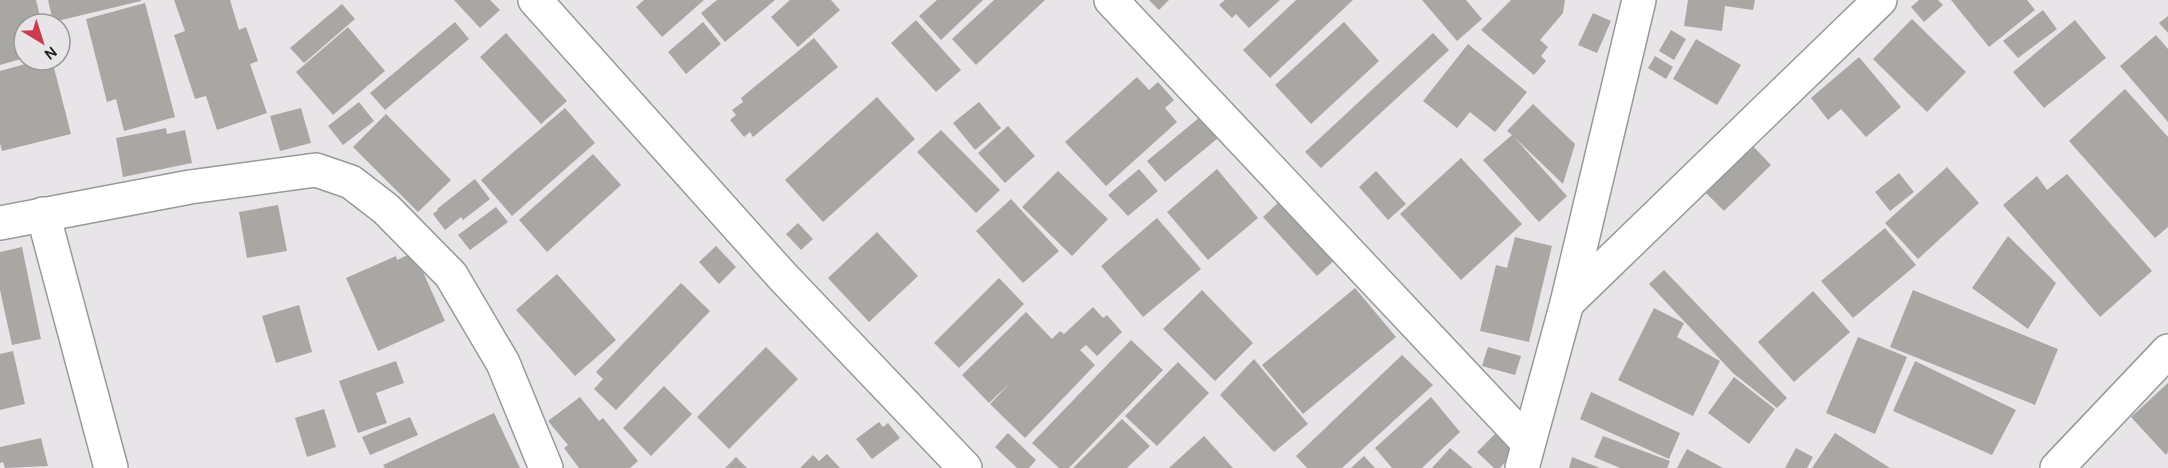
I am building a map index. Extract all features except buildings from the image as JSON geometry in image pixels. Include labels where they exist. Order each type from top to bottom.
[{"type":"street","points":[[535,0],[784,278],[965,468]]},
{"type":"street","points":[[1111,0],[1525,455]]},
{"type":"street","points":[[1525,455],[1567,303],[1639,0]]},
{"type":"street","points":[[1567,303],[1880,0]]},
{"type":"street","points":[[0,223],[190,187],[316,170],[351,182],[386,209],[451,274],[503,363],[546,468]]},
{"type":"street","points":[[43,214],[111,468]]},
{"type":"street","points":[[2070,463],[2168,351]]}]
